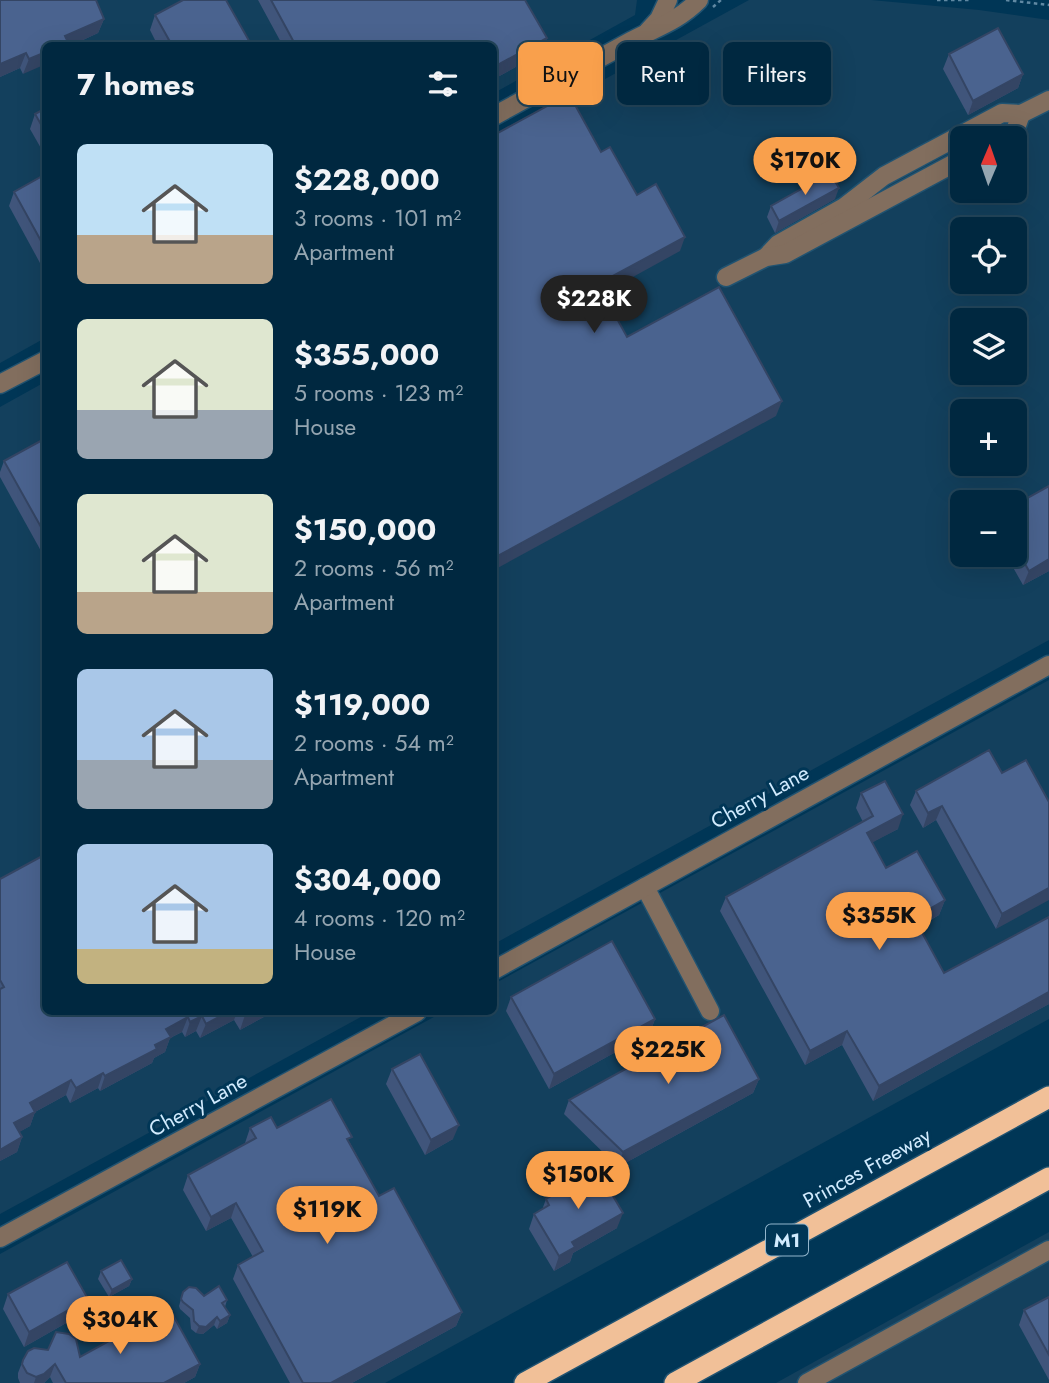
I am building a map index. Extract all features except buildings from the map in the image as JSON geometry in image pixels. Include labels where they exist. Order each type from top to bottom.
[{"type":"highway","name":"Princes Freeway","points":[[525,1383],[1049,1097]]},
{"type":"highway","points":[[675,1383],[1049,1178]]},
{"type":"street","points":[[645,33],[659,19],[667,0]]},
{"type":"street","points":[[497,114],[645,33],[675,20],[699,0]]},
{"type":"street","points":[[766,257],[778,244],[844,206],[884,176],[1002,113],[1021,114],[1049,100]]},
{"type":"street","points":[[1017,126],[1021,114]]},
{"type":"street","points":[[726,277],[766,257],[785,254],[950,165]]},
{"type":"street","points":[[0,384],[42,362]]},
{"type":"street","name":"Cherry Lane","points":[[497,968],[1049,665]]},
{"type":"street","points":[[645,887],[710,1011]]},
{"type":"street","name":"Cherry Lane","points":[[0,1238],[411,1015]]},
{"type":"street","points":[[807,1383],[1049,1250]]},
{"type":"path","points":[[937,0],[971,0]]},
{"type":"path","points":[[1006,0],[1049,5]]},
{"type":"shaded area","points":[[0,0],[637,0],[635,15],[586,42],[518,42],[518,80],[497,91],[497,42],[42,42],[42,340],[0,363]]},
{"type":"shaded area","points":[[749,0],[871,0],[979,10],[1049,20],[1049,640],[497,942],[497,138],[558,105],[603,105],[603,80],[617,72],[617,105],[709,105],[709,42],[672,42]]},
{"type":"shaded area","points":[[42,384],[42,1015],[365,1015],[0,1214],[0,407]]},
{"type":"shaded area","points":[[1049,680],[1049,1019],[385,1383],[0,1383],[0,1254],[438,1015],[497,1015],[497,982]]},
{"type":"shaded area","points":[[1049,1232],[1049,1383],[776,1383]]}]
